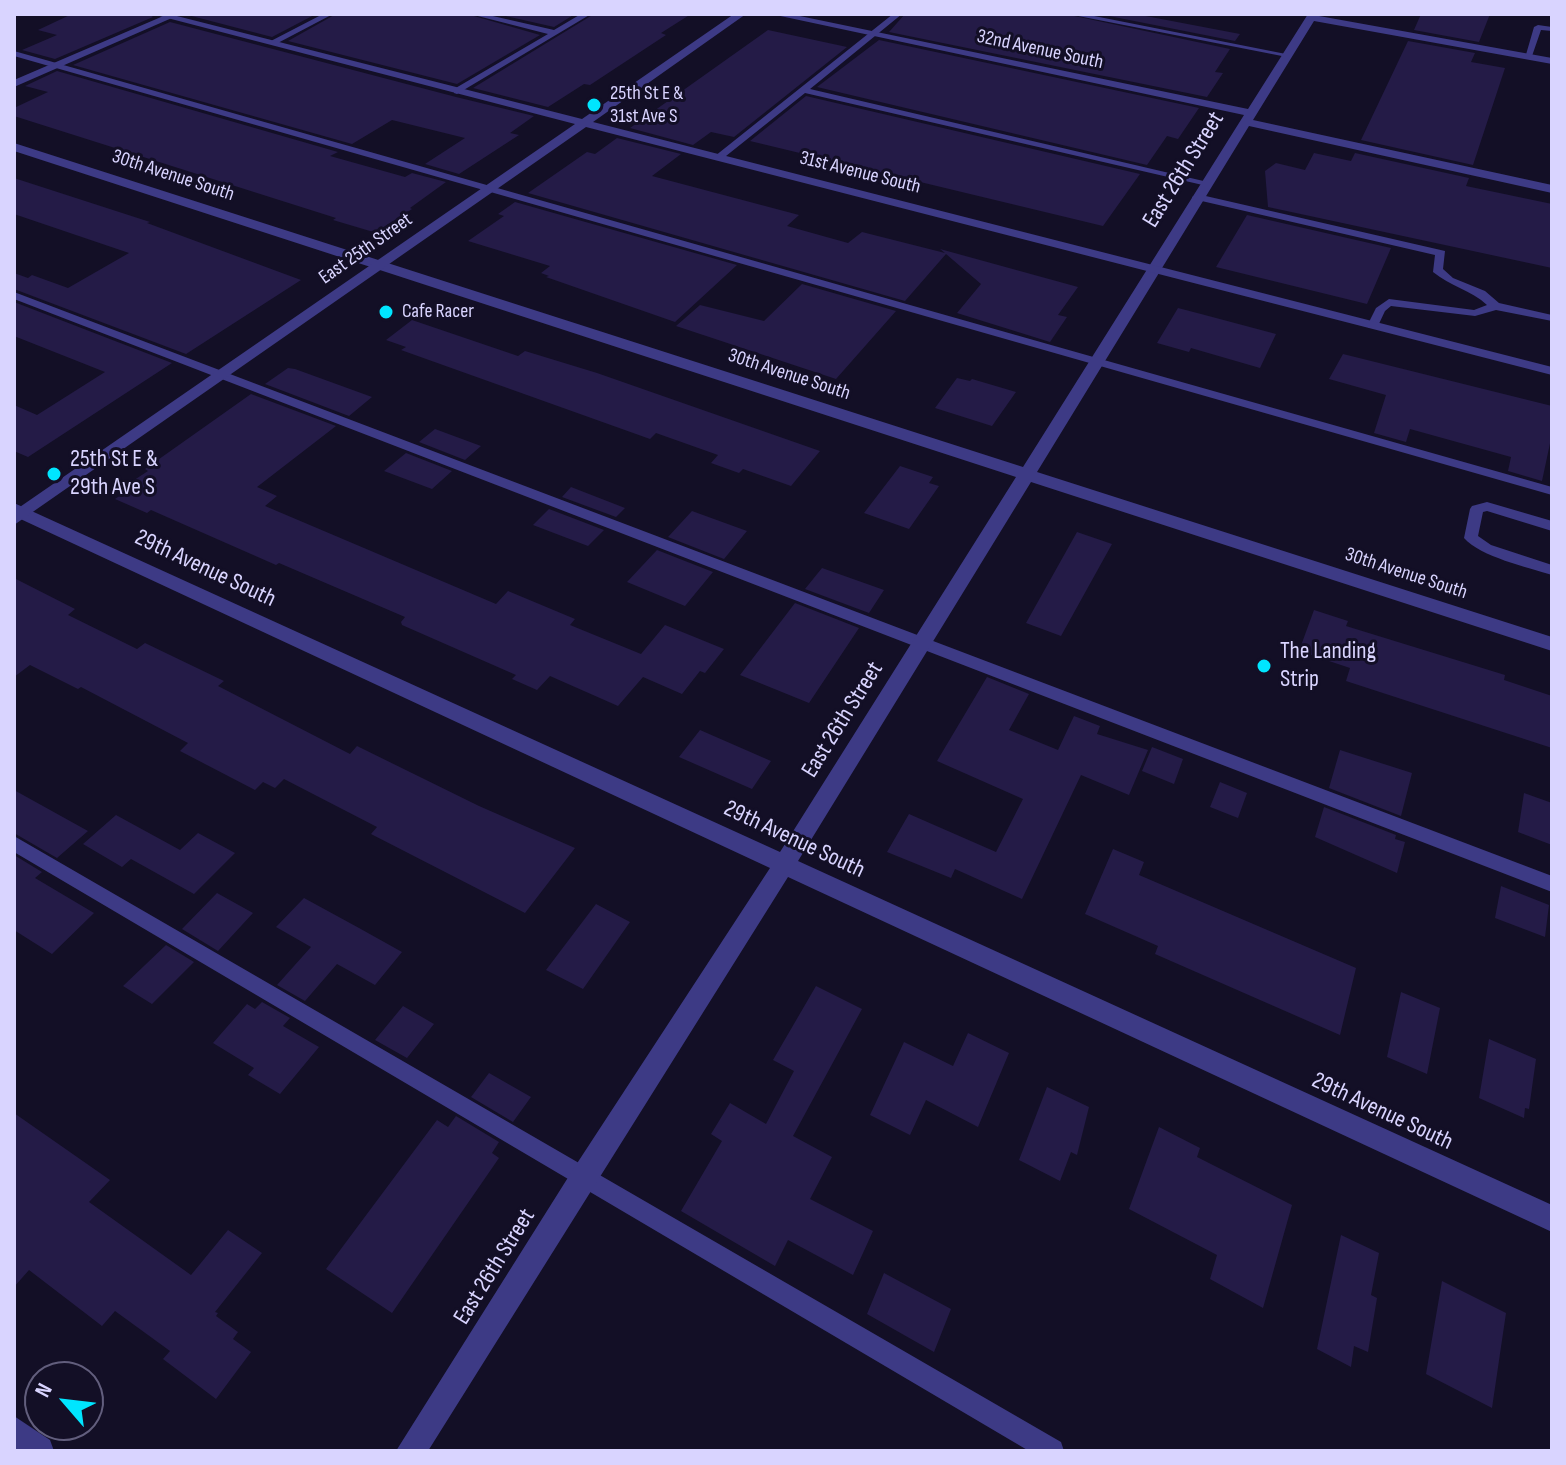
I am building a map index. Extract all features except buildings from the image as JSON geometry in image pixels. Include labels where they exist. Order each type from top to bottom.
[{"type":"street","name":"East 25th Street","points":[[17,514],[741,14]]},
{"type":"street","name":"32nd Avenue South","points":[[776,14],[875,33],[1552,189]]},
{"type":"street","name":"31st Avenue South","points":[[167,15],[1552,371]]},
{"type":"street","points":[[14,84],[167,15]]},
{"type":"street","name":"East 26th Street","points":[[411,1451],[784,863],[1312,16]]},
{"type":"street","points":[[1312,16],[1552,61]]},
{"type":"street","name":"30th Avenue South","points":[[14,147],[1552,644]]},
{"type":"street","name":"29th Avenue South","points":[[17,514],[784,863],[1552,1219]]},
{"type":"street","points":[[14,1431],[39,1451]]},
{"type":"lane","points":[[271,43],[329,14]]},
{"type":"lane","points":[[474,14],[555,33]]},
{"type":"lane","points":[[457,91],[587,14]]},
{"type":"lane","points":[[718,158],[898,14]]},
{"type":"lane","points":[[1072,14],[1287,55]]},
{"type":"lane","points":[[1528,56],[1538,27],[1552,29]]},
{"type":"lane","points":[[14,53],[1552,491]]},
{"type":"lane","points":[[803,90],[1207,183]]},
{"type":"lane","points":[[1197,197],[1441,253],[1437,270],[1439,275],[1481,293],[1495,306],[1552,318]]},
{"type":"lane","points":[[14,295],[1552,884]]},
{"type":"lane","points":[[1373,326],[1380,310],[1389,302],[1475,313],[1495,306]]},
{"type":"lane","points":[[1552,526],[1487,506],[1477,509],[1471,538],[1486,548],[1552,570]]},
{"type":"lane","points":[[14,843],[1052,1451]]},
{"type":"place","name":"25th St E & 31st Ave S","points":[[594,105]]},
{"type":"place","name":"Cafe Racer","points":[[386,312]]},
{"type":"place","name":"25th St E & 29th Ave S","points":[[54,474]]},
{"type":"place","name":"The Landing Strip","points":[[1264,666]]}]
